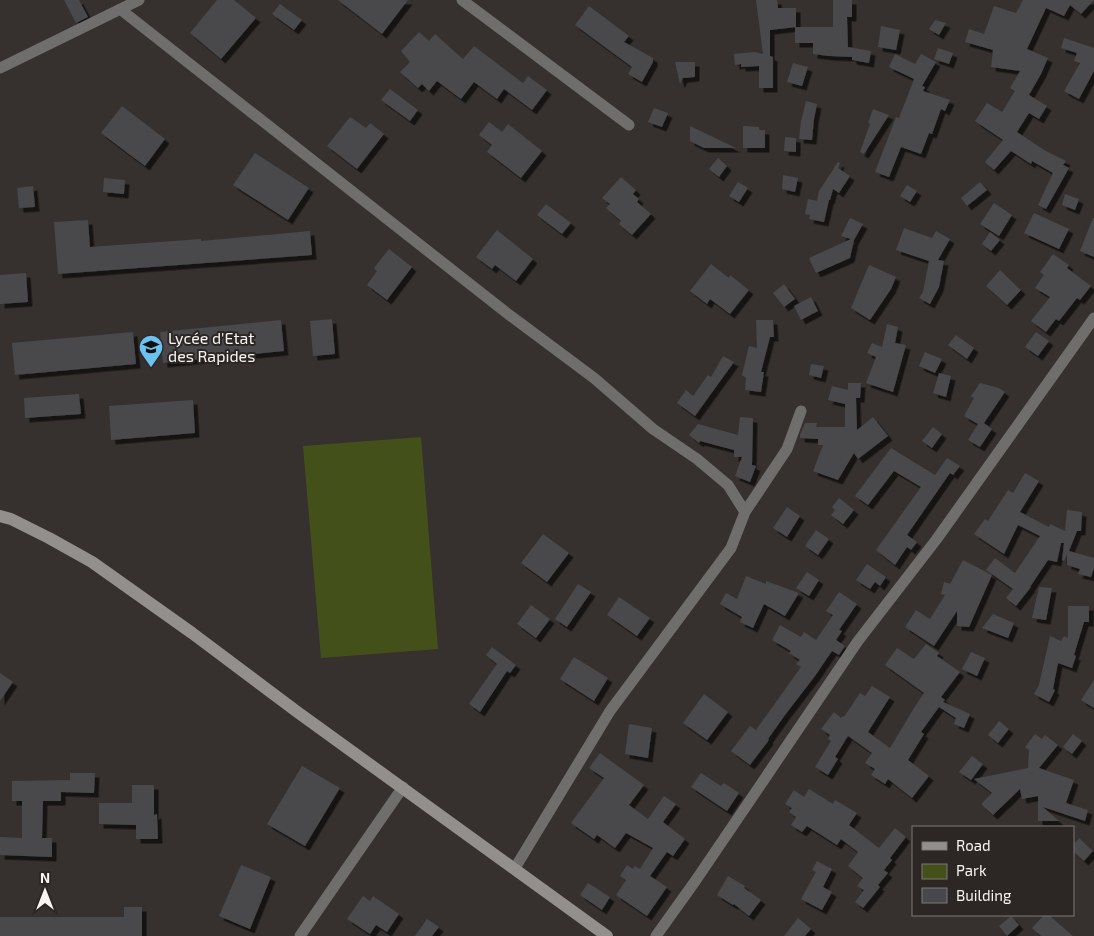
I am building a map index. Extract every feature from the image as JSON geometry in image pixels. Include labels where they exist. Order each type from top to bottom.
[{"type":"main road","points":[[0,516],[11,519],[49,538],[92,562],[515,868],[600,934]]},
{"type":"street","points":[[0,68],[139,0]]},
{"type":"street","points":[[462,0],[629,125]]},
{"type":"street","points":[[120,9],[508,314],[594,378],[653,429],[697,459],[728,485],[744,512]]},
{"type":"street","points":[[656,936],[858,641],[942,532],[1094,318]]},
{"type":"street","points":[[515,868],[610,711],[731,548],[744,512],[787,449],[801,411]]},
{"type":"street","points":[[300,936],[402,787]]},
{"type":"green space","points":[[421,437],[438,649],[321,658],[303,446]]},
{"type":"building","points":[[64,0],[79,0],[88,17],[76,23]]},
{"type":"building","points":[[217,0],[234,0],[256,18],[221,59],[190,33]]},
{"type":"building","points":[[338,0],[408,0],[382,34]]},
{"type":"building","points":[[756,0],[777,0],[778,8],[796,8],[796,27],[770,30],[770,56],[773,57],[773,88],[759,88],[759,66],[741,67],[741,64],[735,65],[734,54],[755,52],[763,54]]},
{"type":"building","points":[[833,0],[852,0],[852,17],[847,17],[848,47],[871,51],[869,63],[852,60],[852,57],[813,54],[813,43],[795,43],[795,27],[833,27]]},
{"type":"building","points":[[1023,0],[1094,0],[1081,14],[1070,5],[1064,16],[1046,8],[1027,49],[1048,58],[1029,95],[1047,106],[1039,119],[1029,113],[1017,132],[1044,150],[1066,161],[1063,165],[1069,168],[1046,209],[1038,205],[1053,173],[1032,161],[1031,164],[1011,151],[994,170],[985,162],[1003,140],[975,121],[987,103],[1002,112],[1015,91],[1010,88],[1020,71],[991,67],[993,50],[965,42],[969,29],[984,34],[994,6],[1016,13]]},
{"type":"building","points":[[280,4],[302,20],[294,30],[272,14]]},
{"type":"building","points":[[589,6],[629,36],[624,42],[653,58],[653,62],[642,82],[628,74],[632,67],[575,25]]},
{"type":"building","points":[[935,20],[946,23],[939,35],[929,29]]},
{"type":"building","points":[[881,26],[900,30],[896,50],[878,47]]},
{"type":"building","points":[[419,32],[429,41],[435,34],[463,59],[474,46],[523,83],[528,76],[547,90],[532,110],[504,89],[497,99],[474,82],[461,99],[437,81],[429,91],[422,84],[418,88],[400,72],[410,62],[401,51]]},
{"type":"building","points":[[1064,38],[1094,48],[1094,71],[1079,99],[1064,91],[1080,63],[1074,61],[1077,53],[1061,48]]},
{"type":"building","points":[[938,48],[953,53],[949,64],[934,59]]},
{"type":"building","points":[[895,54],[915,64],[921,54],[936,62],[922,86],[925,87],[923,91],[950,100],[945,111],[941,109],[932,134],[929,133],[921,154],[901,147],[889,177],[875,172],[896,117],[899,118],[914,79],[889,67]]},
{"type":"building","points":[[675,62],[695,62],[695,77],[683,78],[680,84]]},
{"type":"building","points":[[793,63],[808,67],[802,86],[787,82]]},
{"type":"building","points":[[390,89],[418,110],[410,121],[381,100]]},
{"type":"building","points":[[806,101],[817,104],[812,140],[799,139]]},
{"type":"building","points":[[122,106],[165,139],[145,166],[101,133]]},
{"type":"building","points":[[654,108],[668,113],[662,127],[648,122]]},
{"type":"building","points":[[873,109],[889,115],[864,154],[860,152]]},
{"type":"building","points":[[350,117],[366,128],[370,123],[384,134],[357,169],[327,146]]},
{"type":"building","points":[[489,122],[502,132],[508,124],[542,151],[521,178],[487,152],[492,145],[479,135]]},
{"type":"building","points":[[690,126],[736,148],[704,148],[690,141]]},
{"type":"building","points":[[743,126],[759,127],[759,130],[765,130],[765,148],[743,148]]},
{"type":"building","points":[[785,137],[796,138],[796,152],[784,151]]},
{"type":"building","points":[[255,153],[309,188],[288,220],[233,185]]},
{"type":"building","points":[[718,158],[727,166],[719,177],[709,169]]},
{"type":"building","points":[[838,162],[840,163],[838,168],[850,176],[839,193],[833,189],[824,222],[809,219],[810,215],[805,214],[808,199],[817,201],[819,191]]},
{"type":"building","points":[[783,175],[798,178],[795,192],[782,189]]},
{"type":"building","points":[[621,177],[636,190],[633,194],[639,199],[637,202],[651,214],[632,235],[619,224],[621,221],[606,208],[610,204],[602,198]]},
{"type":"building","points":[[104,178],[125,180],[124,194],[103,192]]},
{"type":"building","points":[[738,182],[748,188],[739,202],[729,196]]},
{"type":"building","points":[[980,182],[987,190],[967,206],[961,198]]},
{"type":"building","points":[[907,185],[917,191],[910,202],[900,196]]},
{"type":"building","points":[[33,186],[35,207],[19,208],[17,188]]},
{"type":"building","points":[[1065,194],[1079,199],[1075,210],[1062,205]]},
{"type":"building","points":[[994,203],[1012,215],[999,236],[980,224]]},
{"type":"building","points":[[546,204],[571,223],[562,234],[537,215]]},
{"type":"building","points":[[1034,213],[1069,229],[1059,249],[1024,233]]},
{"type":"building","points":[[850,218],[863,224],[854,240],[850,258],[816,273],[809,258],[851,239],[841,236]]},
{"type":"building","points":[[1094,218],[1094,257],[1080,251]]},
{"type":"building","points":[[88,220],[90,247],[201,239],[201,241],[310,231],[312,255],[58,274],[54,222]]},
{"type":"building","points":[[904,228],[932,238],[936,231],[950,239],[938,260],[944,261],[939,287],[930,304],[919,298],[923,292],[929,261],[896,250]]},
{"type":"building","points":[[497,230],[533,259],[516,281],[495,265],[492,269],[476,257]]},
{"type":"building","points":[[990,232],[1000,240],[991,251],[982,244]]},
{"type":"building","points":[[389,249],[412,267],[387,300],[367,285],[377,271],[374,268]]},
{"type":"building","points":[[1053,254],[1069,265],[1067,268],[1091,286],[1080,300],[1077,298],[1059,321],[1056,319],[1046,332],[1031,321],[1050,297],[1035,288],[1044,275],[1040,272]]},
{"type":"building","points":[[711,264],[729,278],[730,275],[749,290],[730,314],[710,299],[707,304],[690,291]]},
{"type":"building","points":[[869,265],[896,277],[891,289],[870,320],[851,308]]},
{"type":"building","points":[[1000,270],[1021,290],[1007,305],[986,286]]},
{"type":"building","points":[[26,273],[28,302],[0,304],[0,275]]},
{"type":"building","points":[[784,284],[795,299],[784,307],[773,293]]},
{"type":"building","points":[[811,297],[818,311],[801,320],[794,306]]},
{"type":"building","points":[[332,319],[335,354],[313,356],[310,321]]},
{"type":"building","points":[[281,320],[284,351],[163,363],[160,332]]},
{"type":"building","points":[[756,320],[773,320],[774,337],[770,337],[761,372],[764,372],[761,392],[745,390],[746,378],[742,375],[749,346],[757,348]]},
{"type":"building","points":[[887,324],[898,327],[895,343],[906,345],[893,392],[866,383],[876,357],[867,353],[872,343],[882,347]]},
{"type":"building","points":[[133,332],[136,364],[15,375],[12,343]]},
{"type":"building","points":[[1036,332],[1049,341],[1038,356],[1025,347]]},
{"type":"building","points":[[956,335],[974,348],[967,359],[948,345]]},
{"type":"building","points":[[925,352],[942,359],[935,373],[919,366]]},
{"type":"building","points":[[723,356],[734,362],[695,416],[677,403],[686,390],[693,396],[708,375],[711,377]]},
{"type":"building","points":[[811,364],[824,366],[821,378],[809,375]]},
{"type":"building","points":[[939,373],[951,376],[946,397],[933,393]]},
{"type":"building","points":[[848,383],[861,383],[860,398],[856,398],[857,430],[873,417],[888,436],[858,459],[854,453],[838,480],[813,471],[823,445],[818,445],[818,439],[800,438],[800,435],[805,423],[817,423],[816,427],[845,427],[845,404],[828,400],[832,386],[848,390]]},
{"type":"building","points":[[980,383],[999,388],[1005,392],[984,423],[992,429],[980,447],[968,440],[978,424],[964,416],[974,398],[971,396]]},
{"type":"building","points":[[79,394],[81,414],[25,418],[24,398]]},
{"type":"building","points":[[193,400],[195,433],[111,440],[109,406]]},
{"type":"building","points":[[740,417],[753,418],[752,465],[756,466],[750,482],[735,476],[742,457],[734,457],[734,450],[700,441],[699,443],[689,435],[698,424],[738,435]]},
{"type":"building","points":[[933,427],[942,434],[932,448],[922,441]]},
{"type":"building","points":[[891,448],[935,475],[947,458],[960,466],[953,475],[950,473],[907,535],[917,542],[911,550],[907,547],[895,565],[876,550],[921,487],[894,471],[868,505],[855,496]]},
{"type":"building","points":[[1025,473],[1039,481],[1020,512],[1049,527],[1050,524],[1065,531],[1067,510],[1082,512],[1081,531],[1077,531],[1069,551],[1094,558],[1094,568],[1091,577],[1078,574],[1080,569],[1067,565],[1067,554],[1064,561],[1062,560],[1064,543],[1061,543],[1057,562],[1048,560],[1016,606],[1006,598],[1013,589],[986,570],[995,558],[1015,573],[1040,536],[1018,525],[1004,554],[974,534],[985,519],[988,521],[1008,490],[1013,493]]},
{"type":"building","points":[[839,498],[854,510],[843,524],[831,515],[835,510],[832,507]]},
{"type":"building","points":[[787,507],[800,516],[787,537],[773,528]]},
{"type":"building","points":[[816,530],[829,539],[818,555],[805,546]]},
{"type":"building","points":[[543,534],[569,553],[547,582],[521,563]]},
{"type":"building","points":[[963,560],[992,575],[969,627],[957,626],[957,611],[934,646],[905,627],[916,610],[930,619],[945,595],[941,594],[944,582],[950,584]]},
{"type":"building","points":[[867,564],[886,577],[880,586],[875,582],[870,589],[856,580]]},
{"type":"building","points":[[807,572],[819,580],[809,596],[796,588]]},
{"type":"building","points":[[746,576],[766,584],[766,581],[799,593],[785,616],[764,604],[753,628],[740,622],[742,617],[720,604],[726,593],[737,599]]},
{"type":"building","points":[[578,584],[591,592],[567,627],[555,619]]},
{"type":"building","points":[[1039,587],[1052,588],[1046,620],[1032,618]]},
{"type":"building","points":[[839,592],[857,604],[839,630],[842,631],[836,640],[845,646],[839,655],[832,651],[750,765],[731,751],[750,726],[756,730],[801,667],[796,664],[800,660],[789,653],[791,651],[772,640],[780,625],[801,637],[804,632],[816,640],[833,615],[826,611]]},
{"type":"building","points":[[619,597],[650,618],[637,636],[607,615]]},
{"type":"building","points":[[531,605],[550,619],[536,638],[517,624]]},
{"type":"building","points":[[1068,606],[1089,606],[1089,622],[1084,622],[1072,668],[1058,663],[1053,689],[1055,690],[1049,702],[1034,694],[1039,685],[1050,636],[1061,641],[1064,636],[1068,638]]},
{"type":"building","points":[[993,614],[1014,623],[1008,638],[982,628]]},
{"type":"building","points":[[926,644],[939,653],[937,656],[960,672],[941,697],[945,700],[943,702],[970,714],[964,728],[954,724],[956,718],[939,707],[921,732],[924,734],[908,760],[929,776],[912,798],[888,779],[885,784],[871,775],[875,769],[865,763],[872,753],[848,736],[835,757],[838,759],[828,775],[815,767],[831,741],[828,739],[830,735],[821,729],[834,712],[841,718],[844,717],[860,693],[865,696],[872,686],[890,697],[868,732],[890,748],[924,693],[885,665],[897,648],[914,659]]},
{"type":"building","points":[[492,647],[516,665],[510,673],[507,671],[480,712],[469,704],[497,664],[486,655]]},
{"type":"building","points":[[971,652],[985,658],[977,676],[962,669]]},
{"type":"building","points":[[574,657],[608,678],[594,701],[560,679]]},
{"type":"building","points":[[0,673],[13,682],[0,701]]},
{"type":"building","points":[[1094,680],[1094,708],[1081,700]]},
{"type":"building","points":[[704,694],[728,712],[707,740],[683,723]]},
{"type":"building","points":[[999,721],[1009,729],[998,743],[988,735]]},
{"type":"building","points":[[629,724],[652,728],[648,758],[625,754]]},
{"type":"building","points":[[1035,734],[1042,739],[1045,735],[1058,745],[1039,768],[1074,780],[1066,803],[1088,810],[1085,821],[1043,807],[1059,821],[1038,821],[1038,796],[1022,799],[1020,789],[993,815],[981,804],[992,793],[974,779],[1028,768],[1029,750],[1025,747]]},
{"type":"building","points":[[1073,734],[1082,741],[1072,754],[1063,747]]},
{"type":"building","points":[[600,753],[644,785],[629,805],[648,819],[664,796],[676,804],[663,822],[685,839],[673,856],[667,852],[650,876],[667,887],[647,916],[616,895],[626,880],[620,876],[627,865],[633,869],[635,866],[640,869],[653,848],[626,833],[615,848],[597,835],[594,839],[571,823],[604,778],[589,768]]},
{"type":"building","points":[[972,756],[983,764],[971,780],[959,772]]},
{"type":"building","points":[[302,766],[340,788],[305,846],[267,824]]},
{"type":"building","points":[[70,773],[95,773],[94,793],[61,792],[61,801],[43,801],[42,838],[52,838],[52,857],[0,855],[0,837],[22,838],[22,801],[12,801],[12,781],[70,780]]},
{"type":"building","points":[[701,773],[721,786],[724,783],[739,793],[727,811],[691,787]]},
{"type":"building","points":[[132,785],[154,785],[154,815],[157,814],[158,839],[136,839],[136,825],[99,824],[99,803],[132,803]]},
{"type":"building","points":[[809,789],[833,804],[835,800],[857,813],[849,825],[879,848],[895,828],[906,837],[890,858],[892,860],[884,870],[888,873],[878,885],[880,887],[863,908],[855,902],[864,890],[857,886],[863,878],[848,866],[858,852],[841,839],[837,845],[807,826],[802,832],[791,825],[796,817],[789,812],[792,808],[785,804],[794,790],[804,797]]},
{"type":"building","points":[[1079,838],[1093,851],[1084,861],[1074,852],[1074,844]]},
{"type":"building","points":[[817,861],[832,869],[823,887],[832,892],[822,910],[801,899],[816,872],[812,870]]},
{"type":"building","points":[[241,865],[271,877],[250,929],[219,916]]},
{"type":"building","points":[[728,876],[745,886],[744,888],[761,900],[749,916],[734,904],[717,895]]},
{"type":"building","points":[[588,883],[610,897],[602,910],[580,895]]},
{"type":"building","points":[[363,896],[370,901],[373,896],[399,914],[387,932],[376,925],[370,934],[347,919]]},
{"type":"building","points":[[124,907],[142,907],[142,936],[0,936],[0,917],[124,917]]},
{"type":"building","points":[[1011,916],[1019,925],[1007,936],[999,926]]},
{"type":"building","points":[[1043,916],[1050,916],[1073,936],[1041,936],[1032,928]]},
{"type":"building","points":[[798,918],[811,929],[805,936],[784,936]]},
{"type":"building","points":[[427,919],[439,927],[432,936],[415,936]]},
{"type":"place","name":"Lycée d'Etat des Rapides","points":[[151,368]]}]
